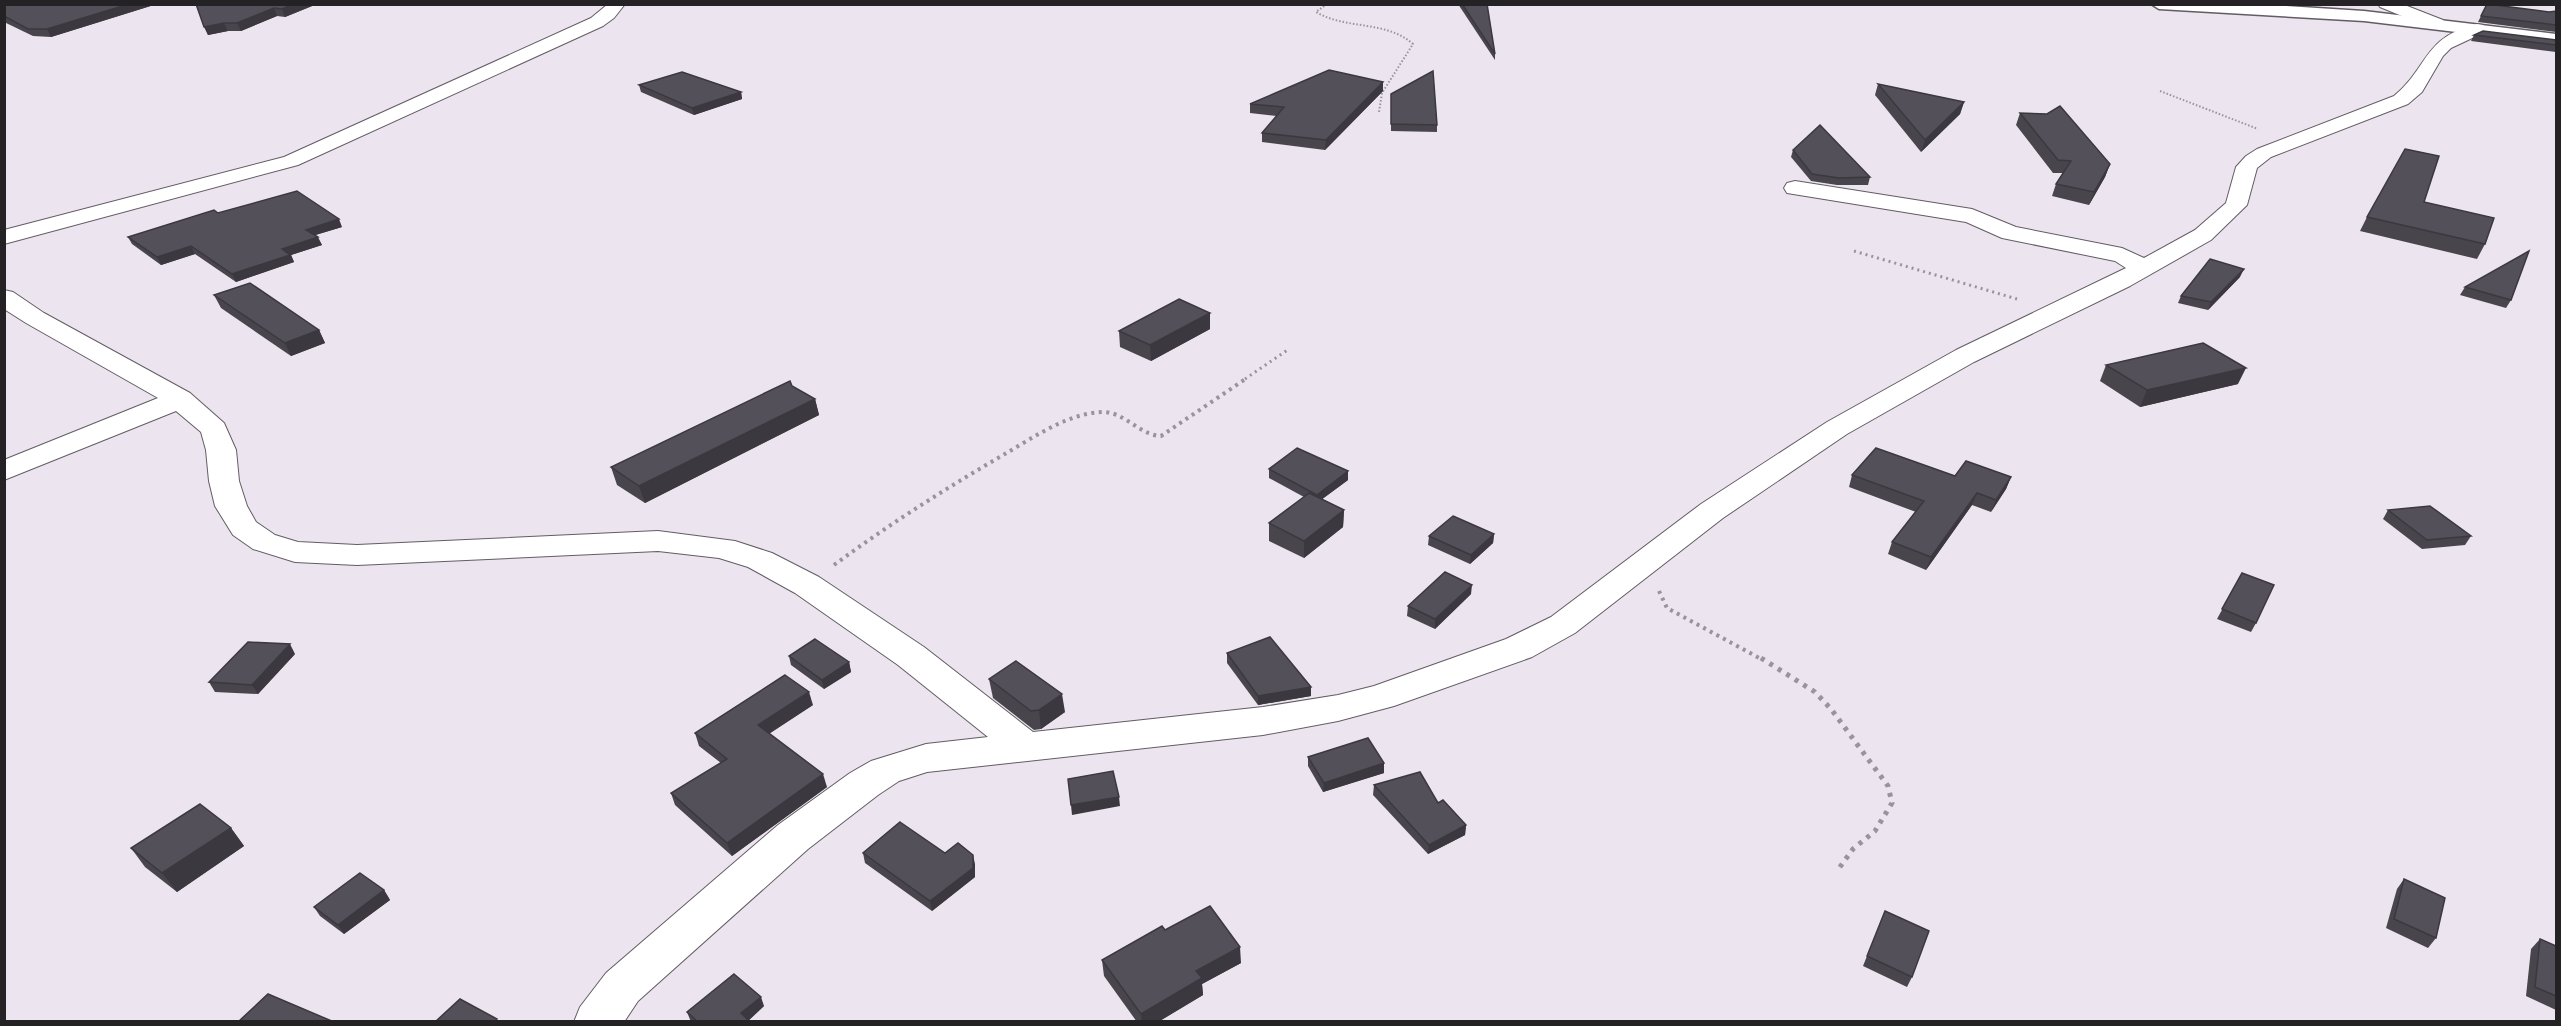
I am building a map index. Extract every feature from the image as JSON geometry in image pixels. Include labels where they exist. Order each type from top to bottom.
[{"type":"street","points":[[4,237],[260,170],[314,152],[437,93],[590,25],[608,15],[617,4]]},
{"type":"street","points":[[2159,4],[2346,15],[2556,39]]},
{"type":"street","points":[[2386,4],[2437,24]]},
{"type":"street","points":[[597,1022],[622,987],[670,944],[793,837],[885,771],[926,758],[1263,721],[1338,708],[1381,697],[1519,648],[1537,639],[1563,625],[1596,602],[1648,559],[1761,476],[1837,428],[1965,356],[2121,281],[2203,235],[2231,212],[2236,205],[2247,167],[2253,160],[2270,151],[2401,100],[2415,88],[2436,53],[2445,44],[2477,29]]},
{"type":"street","points":[[1795,188],[1972,216],[2010,233],[2122,255],[2143,268]]},
{"type":"street","points":[[4,297],[35,318],[180,399],[214,429],[221,450],[224,481],[231,506],[244,528],[264,542],[295,552],[357,555],[658,541],[723,548],[760,560],[807,585],[911,656],[1025,746]]},
{"type":"street","points":[[4,471],[180,399]]},
{"type":"path","points":[[1327,4],[1316,12],[1328,18],[1404,36],[1413,44],[1382,93],[1378,112]]},
{"type":"path","points":[[2160,91],[2258,129],[2270,151]]},
{"type":"path","points":[[1854,252],[2058,311]]},
{"type":"path","points":[[807,585],[870,538],[932,497],[1054,427],[1085,416],[1109,413],[1150,435],[1161,436],[1289,349]]},
{"type":"path","points":[[1648,559],[1663,604],[1667,609],[1746,649],[1815,692],[1831,709],[1888,786],[1892,803],[1875,831],[1853,849],[1838,871]]},
{"type":"building","points":[[4,4],[129,4],[47,29],[28,29],[4,16]]},
{"type":"building","points":[[196,4],[294,4],[282,9],[274,8],[237,23],[204,27]]},
{"type":"building","points":[[1462,4],[1487,4],[1495,54]]},
{"type":"building","points":[[2487,4],[2556,11],[2556,25],[2481,16]]},
{"type":"building","points":[[2483,31],[2556,40],[2556,45],[2474,35]]},
{"type":"building","points":[[1329,70],[1383,82],[1326,140],[1262,133],[1284,107],[1250,104]]},
{"type":"building","points":[[1433,71],[1437,125],[1391,124],[1391,94]]},
{"type":"building","points":[[682,72],[741,92],[692,108],[639,85]]},
{"type":"building","points":[[1878,84],[1964,102],[1925,140]]},
{"type":"building","points":[[2060,106],[2110,164],[2094,192],[2056,184],[2071,161],[2058,160],[2020,113],[2047,114]]},
{"type":"building","points":[[1820,125],[1870,177],[1839,178],[1812,174],[1793,150]]},
{"type":"building","points":[[2405,149],[2439,156],[2424,202],[2494,218],[2485,244],[2367,217]]},
{"type":"building","points":[[297,191],[339,219],[306,230],[318,237],[282,249],[290,255],[232,274],[191,246],[157,257],[128,237],[214,210],[218,213]]},
{"type":"building","points":[[2529,251],[2511,300],[2465,287]]},
{"type":"building","points":[[2210,259],[2244,269],[2211,302],[2181,296]]},
{"type":"building","points":[[250,283],[319,330],[285,343],[214,295]]},
{"type":"building","points":[[1179,299],[1210,313],[1150,345],[1119,331]]},
{"type":"building","points":[[2203,343],[2246,368],[2147,390],[2106,365]]},
{"type":"building","points":[[790,381],[792,386],[815,399],[639,486],[611,467]]},
{"type":"building","points":[[1297,448],[1348,471],[1317,495],[1269,469]]},
{"type":"building","points":[[1876,448],[1955,476],[1966,461],[2011,477],[1996,500],[1977,493],[1931,557],[1892,542],[1924,501],[1852,475]]},
{"type":"building","points":[[1309,493],[1344,510],[1304,541],[1269,523]]},
{"type":"building","points":[[2430,506],[2471,536],[2427,540],[2388,510]]},
{"type":"building","points":[[1453,516],[1494,534],[1471,555],[1429,536]]},
{"type":"building","points":[[1445,572],[1472,585],[1435,619],[1408,606]]},
{"type":"building","points":[[2242,573],[2274,585],[2256,623],[2222,609]]},
{"type":"building","points":[[1270,637],[1311,687],[1258,696],[1227,653]]},
{"type":"building","points":[[815,639],[849,662],[822,680],[789,656]]},
{"type":"building","points":[[248,642],[290,644],[252,685],[209,682]]},
{"type":"building","points":[[1016,661],[1062,694],[1039,710],[1031,711],[989,679]]},
{"type":"building","points":[[785,675],[809,692],[758,725],[823,774],[727,843],[671,793],[727,759],[695,733]]},
{"type":"building","points":[[1368,738],[1384,763],[1324,783],[1308,757]]},
{"type":"building","points":[[1113,771],[1119,797],[1071,805],[1068,779]]},
{"type":"building","points":[[1420,772],[1438,803],[1443,800],[1466,825],[1429,845],[1374,785]]},
{"type":"building","points":[[200,804],[231,828],[162,873],[131,848]]},
{"type":"building","points":[[900,822],[945,853],[958,843],[973,855],[973,868],[930,901],[863,853]]},
{"type":"building","points":[[360,873],[384,890],[338,925],[314,907]]},
{"type":"building","points":[[2404,879],[2445,898],[2436,938],[2394,919]]},
{"type":"building","points":[[1210,906],[1240,947],[1196,971],[1202,978],[1141,1014],[1102,960],[1162,926],[1165,930]]},
{"type":"building","points":[[1885,911],[1929,931],[1912,977],[1867,956]]},
{"type":"building","points":[[2540,939],[2556,946],[2556,996],[2535,987]]},
{"type":"building","points":[[734,974],[761,997],[741,1013],[750,1022],[698,1022],[687,1012]]},
{"type":"building","points":[[268,994],[334,1022],[238,1022]]},
{"type":"building","points":[[460,999],[497,1019],[495,1022],[435,1022]]}]
